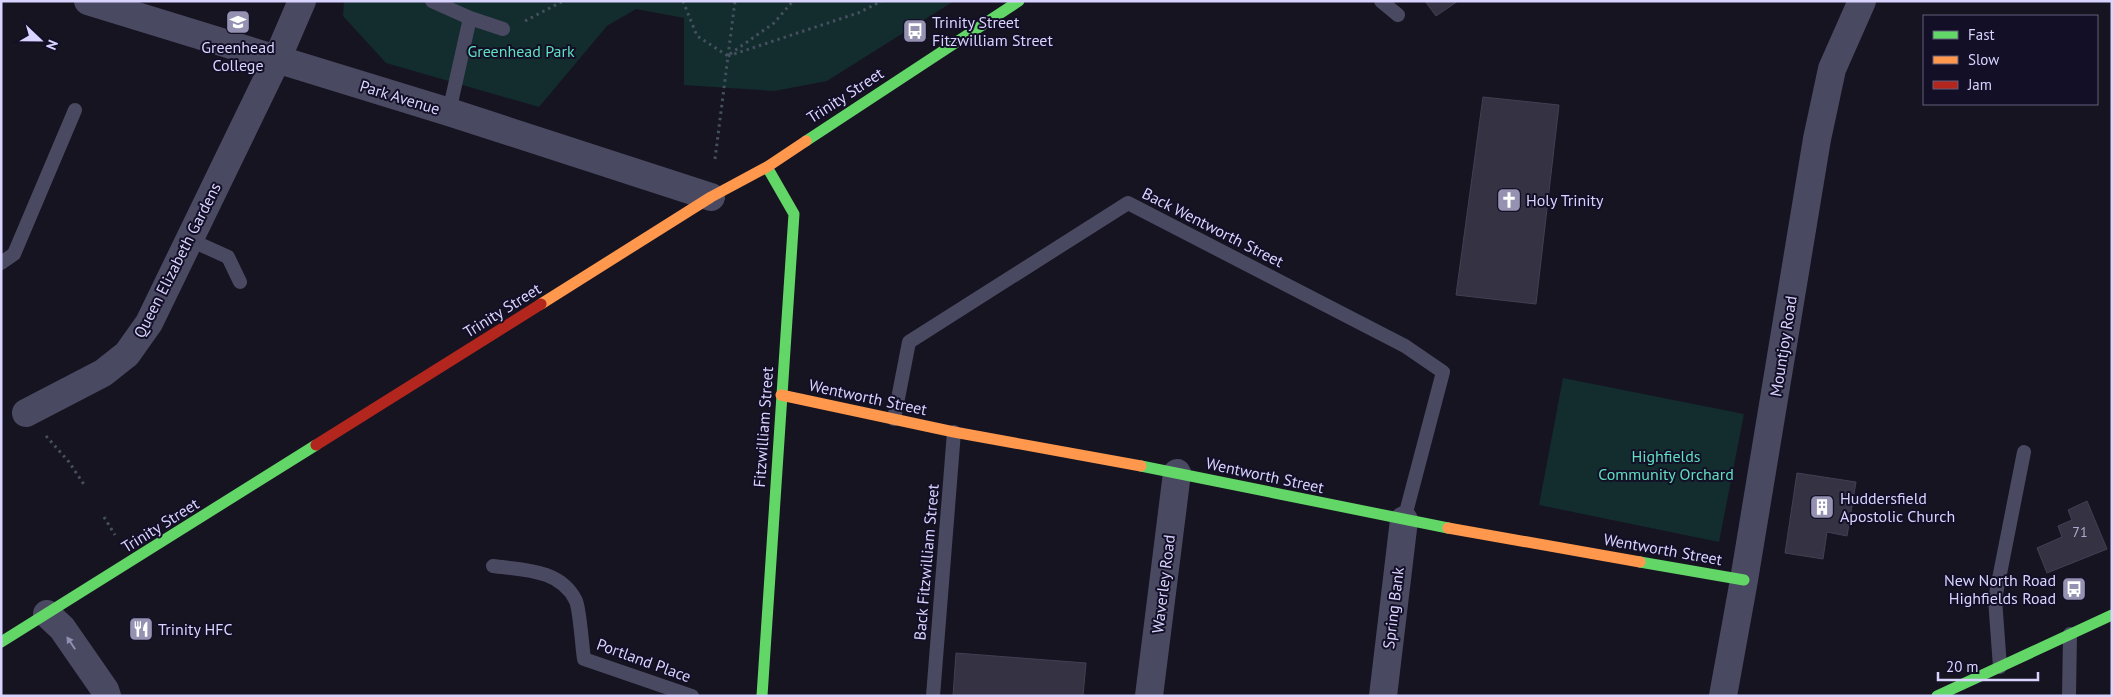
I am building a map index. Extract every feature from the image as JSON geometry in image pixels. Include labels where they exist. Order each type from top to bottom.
[{"type":"main road","name":"Trinity Street","points":[[1,642],[711,197],[767,167],[1019,1]]},
{"type":"main road","name":"Fitzwilliam Street","points":[[762,696],[794,214],[767,167]]},
{"type":"main road","name":"Wentworth Street","points":[[781,395],[954,432],[1177,473],[1404,520],[1744,580]]},
{"type":"main road","points":[[1938,696],[2112,615]]},
{"type":"street","name":"Park Avenue","points":[[88,1],[450,112],[711,197]]},
{"type":"street","name":"Queen Elizabeth Gardens","points":[[26,413],[103,373],[127,354],[148,323],[277,59],[302,1]]},
{"type":"street","name":"Mountjoy Road","points":[[1722,696],[1744,580],[1817,139],[1832,69],[1862,1]]},
{"type":"street","name":"Waverley Road","points":[[1149,696],[1177,473]]},
{"type":"street","name":"Spring Bank","points":[[1383,696],[1404,520]]},
{"type":"street","points":[[47,614],[62,628],[100,685]]},
{"type":"lane","points":[[432,1],[470,18],[503,29]]},
{"type":"lane","points":[[1381,1],[1398,15]]},
{"type":"lane","points":[[450,112],[470,18]]},
{"type":"lane","points":[[1,263],[14,254],[75,110]]},
{"type":"lane","name":"Back Wentworth Street","points":[[894,419],[909,342],[1128,203],[1405,346],[1443,372],[1404,520]]},
{"type":"lane","points":[[188,240],[228,257],[240,282]]},
{"type":"lane","name":"Back Fitzwilliam Street","points":[[933,696],[954,432]]},
{"type":"lane","points":[[2000,667],[1995,599],[2024,452]]},
{"type":"lane","name":"Portland Place","points":[[494,566],[538,572],[562,581],[576,601],[584,659],[692,696]]},
{"type":"lane","points":[[2069,696],[2070,634]]},
{"type":"path","points":[[503,29],[553,8],[563,1]]},
{"type":"path","points":[[682,1],[697,36],[728,56]]},
{"type":"path","points":[[711,197],[735,1]]},
{"type":"path","points":[[728,56],[774,23],[793,1]]},
{"type":"path","points":[[728,56],[858,13],[882,1]]},
{"type":"green space","name":"Greenhead Park","points":[[344,1],[954,1],[827,81],[774,91],[684,85],[684,18],[636,9],[607,26],[539,107],[386,63],[343,16]]},
{"type":"green space","name":"Highfields Community Orchard","points":[[1563,378],[1744,414],[1719,542],[1539,505]]},
{"type":"building","points":[[1425,1],[1458,1],[1436,16]]},
{"type":"building","name":"Holy Trinity","points":[[1483,97],[1559,105],[1536,304],[1456,295]]},
{"type":"building","name":"Huddersfield Apostolic Church","points":[[1797,473],[1856,482],[1847,536],[1827,532],[1823,559],[1785,553]]},
{"type":"building","points":[[2087,501],[2107,549],[2047,573],[2037,548],[2062,537],[2058,526],[2072,520],[2068,510]]},
{"type":"building","points":[[956,653],[1086,663],[1083,696],[953,696]]},
{"type":"traffic: fast","points":[[806,141],[1019,1]]},
{"type":"traffic: fast","points":[[762,696],[794,214],[767,167]]},
{"type":"traffic: fast","points":[[1,642],[316,445]]},
{"type":"traffic: fast","points":[[1141,466],[1448,528]]},
{"type":"traffic: fast","points":[[1640,562],[1744,580]]},
{"type":"traffic: fast","points":[[1937,696],[2112,615]]},
{"type":"traffic: slow","points":[[541,304],[711,197],[767,167],[806,141]]},
{"type":"traffic: slow","points":[[781,395],[954,432],[1141,466]]},
{"type":"traffic: slow","points":[[1448,528],[1640,562]]},
{"type":"traffic: jam","points":[[316,445],[541,304]]},
{"type":"place","name":"Greenhead College","points":[[238,22]]},
{"type":"place","name":"Trinity Street Fitzwilliam Street","points":[[915,31]]},
{"type":"place","name":"Holy Trinity","points":[[1509,200]]},
{"type":"place","name":"Huddersfield Apostolic Church","points":[[1822,507]]},
{"type":"place","name":"New North Road Highfields Road","points":[[2074,589]]},
{"type":"place","name":"Trinity HFC","points":[[141,629]]}]
